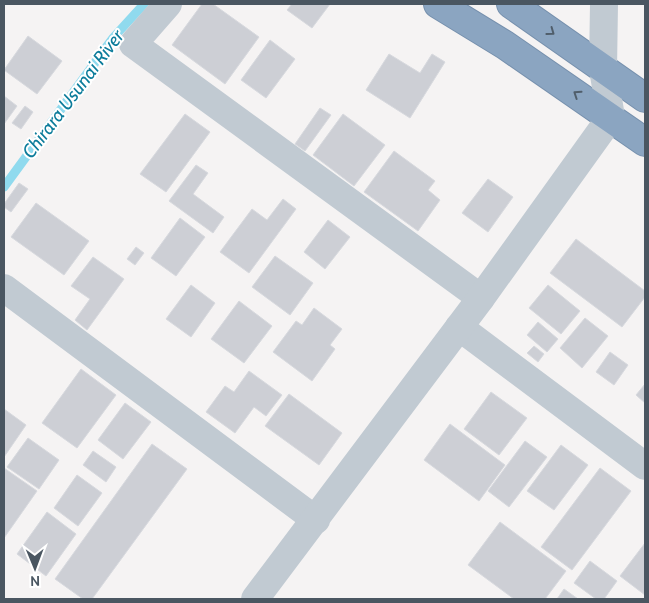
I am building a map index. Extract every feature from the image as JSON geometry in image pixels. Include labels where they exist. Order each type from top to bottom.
[{"type":"highway","points":[[438,4],[505,45],[645,142]]},
{"type":"highway","points":[[511,4],[645,98]]},
{"type":"street","points":[[168,4],[133,44],[481,298]]},
{"type":"street","points":[[255,599],[481,298],[610,117],[603,69],[604,4]]},
{"type":"street","points":[[4,288],[316,520]]},
{"type":"street","points":[[459,327],[645,466]]},
{"type":"building","points":[[202,4],[213,4],[259,37],[225,84],[172,45]]},
{"type":"building","points":[[292,4],[330,4],[312,28],[287,10]]},
{"type":"building","points":[[28,36],[62,61],[37,94],[4,70]]},
{"type":"building","points":[[270,40],[295,59],[266,98],[241,80]]},
{"type":"building","points":[[389,54],[420,73],[432,54],[445,62],[410,118],[366,90]]},
{"type":"building","points":[[4,96],[17,106],[4,124]]},
{"type":"building","points":[[25,106],[33,112],[21,129],[12,123]]},
{"type":"building","points":[[320,108],[331,115],[305,151],[295,144]]},
{"type":"building","points":[[185,114],[210,132],[166,192],[140,174]]},
{"type":"building","points":[[343,114],[385,145],[354,186],[313,155]]},
{"type":"building","points":[[394,151],[435,181],[428,190],[440,200],[418,231],[364,192]]},
{"type":"building","points":[[196,165],[208,173],[193,194],[224,217],[213,233],[169,201]]},
{"type":"building","points":[[488,179],[513,197],[488,232],[462,213]]},
{"type":"building","points":[[19,183],[28,189],[11,212],[4,207],[4,204]]},
{"type":"building","points":[[283,199],[296,209],[249,273],[220,252],[252,209],[267,220]]},
{"type":"building","points":[[36,203],[89,241],[64,275],[11,237]]},
{"type":"building","points":[[180,218],[205,237],[176,276],[151,258]]},
{"type":"building","points":[[328,220],[350,237],[325,269],[304,252]]},
{"type":"building","points":[[576,239],[645,291],[645,297],[622,327],[550,273]]},
{"type":"building","points":[[136,247],[144,253],[135,265],[127,259]]},
{"type":"building","points":[[275,256],[313,283],[290,315],[252,287]]},
{"type":"building","points":[[93,257],[124,279],[87,330],[75,320],[90,299],[71,286]]},
{"type":"building","points":[[191,285],[215,303],[191,337],[166,319]]},
{"type":"building","points":[[548,285],[580,311],[561,334],[529,308]]},
{"type":"building","points":[[239,301],[272,326],[244,363],[211,339]]},
{"type":"building","points":[[314,308],[342,329],[330,345],[335,349],[312,381],[273,352],[296,321],[302,325]]},
{"type":"building","points":[[585,318],[608,336],[582,368],[560,348]]},
{"type":"building","points":[[538,322],[558,339],[547,352],[527,335]]},
{"type":"building","points":[[534,346],[544,354],[538,362],[527,353]]},
{"type":"building","points":[[610,352],[628,365],[614,385],[596,372]]},
{"type":"building","points":[[81,369],[116,395],[77,448],[42,423]]},
{"type":"building","points":[[249,371],[282,395],[266,416],[254,407],[235,433],[206,412],[225,386],[234,392]]},
{"type":"building","points":[[645,384],[645,403],[636,395]]},
{"type":"building","points":[[491,392],[527,418],[499,455],[464,429]]},
{"type":"building","points":[[289,394],[342,433],[319,465],[265,426]]},
{"type":"building","points":[[125,403],[151,422],[123,459],[98,440]]},
{"type":"building","points":[[4,409],[26,425],[4,457]]},
{"type":"building","points":[[450,424],[505,465],[479,501],[424,460]]},
{"type":"building","points":[[28,438],[59,460],[39,489],[7,467]]},
{"type":"building","points":[[525,441],[547,457],[509,507],[488,491]]},
{"type":"building","points":[[152,444],[187,469],[92,599],[83,599],[55,579]]},
{"type":"building","points":[[561,445],[588,465],[554,510],[527,491]]},
{"type":"building","points":[[93,451],[116,467],[106,482],[83,465]]},
{"type":"building","points":[[4,468],[37,491],[4,538]]},
{"type":"building","points":[[600,468],[631,491],[572,570],[541,547]]},
{"type":"building","points":[[77,475],[102,493],[78,526],[54,508]]},
{"type":"building","points":[[47,512],[76,534],[46,576],[17,554]]},
{"type":"building","points":[[500,522],[566,571],[545,599],[514,599],[468,565]]},
{"type":"building","points":[[645,543],[645,595],[620,576]]},
{"type":"building","points":[[590,561],[617,581],[604,599],[596,599],[574,583]]},
{"type":"building","points":[[564,589],[578,599],[557,599]]},
{"type":"waterway","name":"Chirara Usunai River","points":[[4,187],[113,38],[144,4]]}]
